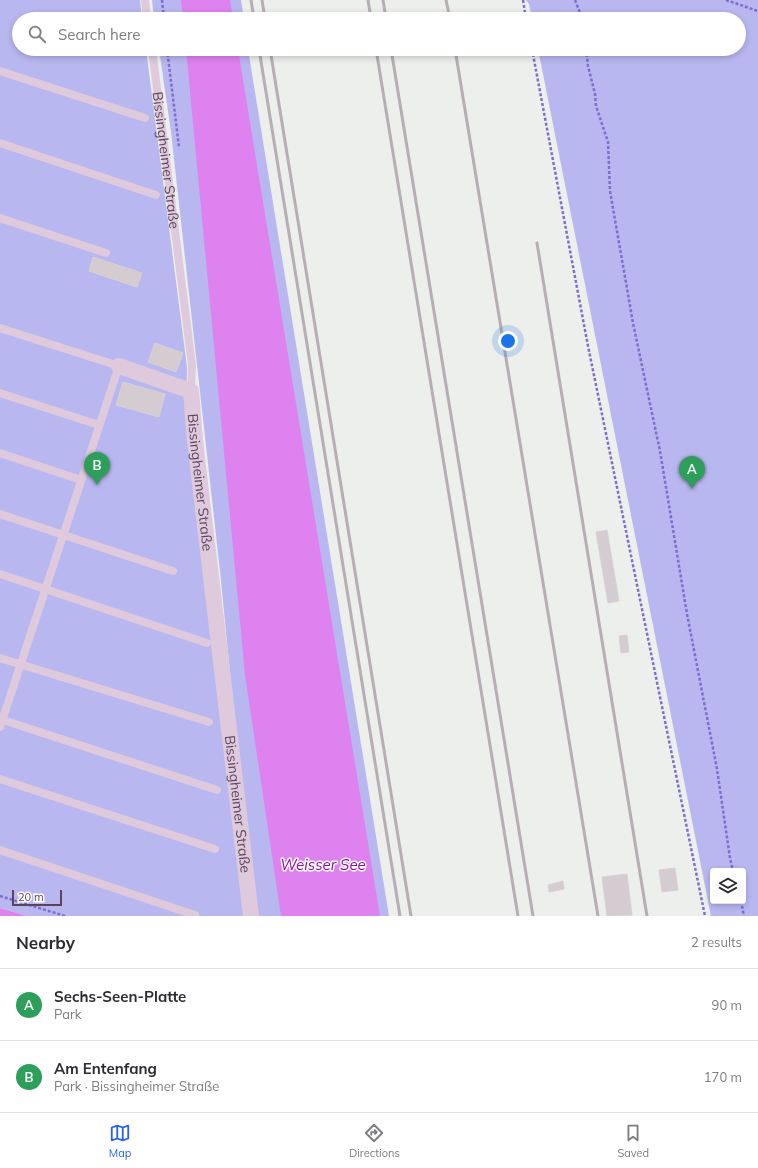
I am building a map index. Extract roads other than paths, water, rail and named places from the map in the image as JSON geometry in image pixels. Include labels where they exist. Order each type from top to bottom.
[{"type":"street","points":[[118,366],[191,391]]},
{"type":"street","name":"Bissingheimer Straße","points":[[191,391],[195,441],[251,916]]},
{"type":"lane","points":[[144,0],[146,12]]},
{"type":"lane","name":"Bissingheimer Straße","points":[[153,56],[192,365],[191,391]]},
{"type":"lane","points":[[0,71],[145,118]]},
{"type":"lane","points":[[0,143],[156,195]]},
{"type":"lane","points":[[0,218],[106,253]]},
{"type":"lane","points":[[0,328],[118,366],[1,722],[217,790]]},
{"type":"lane","points":[[0,393],[99,425]]},
{"type":"lane","points":[[0,453],[81,480]]},
{"type":"lane","points":[[0,514],[172,571]]},
{"type":"lane","points":[[0,574],[207,643]]},
{"type":"lane","points":[[0,658],[209,722]]},
{"type":"lane","points":[[0,779],[215,849]]},
{"type":"lane","points":[[0,850],[195,915]]},
{"type":"water","points":[[181,0],[230,0],[232,12],[182,12]]},
{"type":"water","name":"Weisser See","points":[[187,56],[239,56],[380,916],[281,916],[245,675]]},
{"type":"water","points":[[0,908],[27,916],[0,916]]},
{"type":"railway","points":[[251,0],[253,12]]},
{"type":"railway","points":[[262,0],[264,12]]},
{"type":"railway","points":[[368,0],[370,12]]},
{"type":"railway","points":[[383,0],[385,12]]},
{"type":"railway","points":[[446,0],[449,12]]},
{"type":"railway","points":[[260,56],[400,916]]},
{"type":"railway","points":[[271,56],[411,916]]},
{"type":"railway","points":[[377,56],[518,916]]},
{"type":"railway","points":[[392,56],[533,916]]},
{"type":"railway","points":[[456,56],[598,916]]},
{"type":"railway","points":[[537,243],[647,916]]},
{"type":"place","name":"Am Entenfang","points":[[97,485]]},
{"type":"place","name":"Sechs-Seen-Platte","points":[[692,489]]}]
